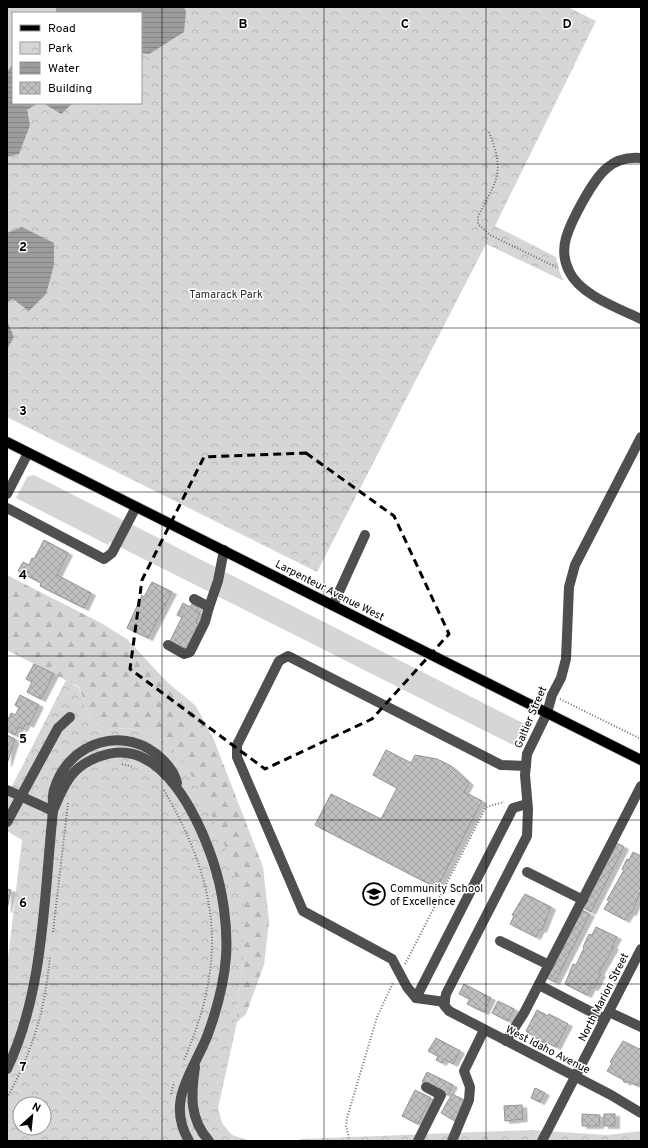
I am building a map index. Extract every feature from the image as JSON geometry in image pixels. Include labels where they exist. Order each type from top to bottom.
[{"type":"main road","name":"Larpenteur Avenue West","points":[[7,442],[641,760]]},
{"type":"street","points":[[641,158],[628,158],[618,161],[608,167],[593,184],[566,239],[565,261],[574,280],[590,294],[641,319]]},
{"type":"street","name":"Galtier Street","points":[[444,1004],[446,994],[527,836],[527,754],[547,713],[552,695],[561,678],[566,659],[569,587],[575,565],[641,437]]},
{"type":"street","points":[[7,494],[28,453]]},
{"type":"street","points":[[7,508],[101,559],[108,558],[112,553],[136,507]]},
{"type":"street","points":[[332,605],[365,535]]},
{"type":"street","points":[[168,645],[184,654],[188,654],[205,622],[218,582],[224,550]]},
{"type":"street","points":[[194,599],[209,607]]},
{"type":"street","points":[[444,1004],[416,998],[407,987],[392,959],[303,911],[237,757],[237,745],[279,661],[288,656],[501,765],[526,766]]},
{"type":"street","points":[[7,822],[58,728],[70,717]]},
{"type":"street","points":[[7,1069],[24,1030],[35,982],[53,811],[67,780],[80,766],[90,759],[115,752],[147,759],[158,767],[178,789],[198,825],[213,862],[220,888],[224,918],[226,957],[219,997],[207,1035],[196,1061],[186,1079],[180,1102],[182,1125],[189,1141]]},
{"type":"street","points":[[506,1041],[539,985],[641,786]]},
{"type":"street","points":[[7,790],[53,811]]},
{"type":"street","points":[[416,998],[513,808],[527,804]]},
{"type":"street","points":[[527,872],[583,900]]},
{"type":"street","points":[[500,941],[549,965]]},
{"type":"street","name":"North Marion Street","points":[[542,1141],[641,949]]},
{"type":"street","points":[[539,985],[607,1016],[641,1028]]},
{"type":"street","name":"West Idaho Avenue","points":[[444,1004],[449,1011],[641,1113]]},
{"type":"street","points":[[452,1141],[469,1100],[470,1087],[464,1071],[484,1030]]},
{"type":"street","points":[[196,1061],[191,1094],[196,1120],[203,1134],[209,1141]]},
{"type":"street","points":[[418,1141],[441,1095],[426,1087]]},
{"type":"path","points":[[489,132],[498,155],[499,172],[478,217],[478,224],[490,235],[557,268],[569,271]]},
{"type":"path","points":[[561,700],[641,739]]},
{"type":"path","points":[[114,764],[136,767]]},
{"type":"path","points":[[164,789],[187,832],[197,858],[205,882],[212,931],[212,954],[208,989],[182,1063]]},
{"type":"path","points":[[54,924],[69,800]]},
{"type":"path","points":[[350,1141],[346,1126],[347,1118],[377,1017],[394,981],[400,974],[486,807],[509,800]]},
{"type":"path","points":[[170,1099],[177,1075]]},
{"type":"highlighted area","points":[[306,453],[394,516],[449,634],[372,719],[265,769],[130,669],[142,580],[204,457]]},
{"type":"green space","name":"Tamarack Park","points":[[7,7],[568,7],[596,21],[495,226],[556,257],[560,273],[564,281],[486,244],[317,572],[7,417]]},
{"type":"green space","points":[[34,475],[523,723],[523,726],[513,745],[110,542],[108,545],[16,498],[27,477]]},
{"type":"green space","points":[[7,575],[101,623],[127,639],[167,682],[196,706],[214,740],[263,867],[269,921],[264,965],[246,1014],[237,1022],[243,962],[243,898],[181,758],[170,745],[150,733],[128,728],[107,730],[90,720],[79,687],[7,650]]},
{"type":"green space","points":[[66,680],[79,688],[90,720],[107,730],[128,728],[150,733],[170,745],[181,758],[192,776],[213,818],[228,853],[243,898],[243,962],[237,1022],[218,1108],[222,1123],[232,1135],[251,1141],[7,1141],[7,966],[22,840],[7,831],[7,796]]},
{"type":"green space","points":[[531,1130],[607,1135],[641,1131],[641,1141],[294,1141],[302,1139]]},
{"type":"water","points":[[56,7],[184,7],[186,12],[184,32],[149,54],[142,53],[142,12],[56,12]]},
{"type":"water","points":[[12,65],[12,104],[36,104],[27,110],[30,125],[19,154],[7,157],[7,72]]},
{"type":"water","points":[[45,104],[72,104],[61,114]]},
{"type":"water","points":[[22,227],[54,243],[54,265],[46,294],[29,311],[13,299],[7,303],[7,233]]},
{"type":"water","points":[[7,321],[14,337],[7,349]]},
{"type":"building","points":[[44,540],[68,553],[57,575],[91,593],[84,608],[40,586],[41,583],[18,571],[23,562],[29,565],[32,558],[34,559]]},
{"type":"building","points":[[152,582],[172,592],[148,638],[127,628],[142,595],[144,597]]},
{"type":"building","points":[[183,603],[190,607],[192,604],[198,607],[196,611],[200,613],[196,623],[200,625],[187,650],[170,641],[182,617],[177,615]]},
{"type":"building","points":[[34,664],[54,674],[41,699],[27,692],[32,682],[26,679]]},
{"type":"building","points":[[20,695],[39,705],[29,725],[26,723],[23,729],[19,727],[15,735],[7,731],[7,722],[11,713],[15,715],[19,708],[15,705]]},
{"type":"building","points":[[7,735],[15,739],[7,764]]},
{"type":"building","points":[[386,750],[411,763],[415,755],[437,759],[451,766],[469,783],[464,792],[482,801],[437,888],[315,825],[331,794],[381,819],[397,788],[373,775]]},
{"type":"building","points":[[615,842],[624,847],[591,912],[582,907]]},
{"type":"building","points":[[633,852],[641,856],[641,890],[632,913],[630,912],[625,920],[604,909],[609,901],[607,900],[624,870],[622,869],[627,859],[629,860]]},
{"type":"building","points":[[7,889],[11,890],[7,910]]},
{"type":"building","points":[[525,894],[551,907],[542,930],[540,929],[536,937],[510,924],[514,916],[512,915]]},
{"type":"building","points":[[580,909],[590,914],[555,982],[545,977]]},
{"type":"building","points":[[596,927],[617,937],[612,946],[614,947],[599,973],[601,974],[594,988],[591,987],[587,995],[565,984],[573,964],[576,965],[589,934],[592,935]]},
{"type":"building","points":[[464,984],[491,998],[484,1012],[467,1004],[470,999],[459,994]]},
{"type":"building","points":[[498,1001],[514,1009],[508,1021],[492,1013]]},
{"type":"building","points":[[537,1010],[548,1016],[549,1014],[568,1024],[556,1047],[544,1041],[543,1043],[526,1031]]},
{"type":"building","points":[[436,1038],[460,1051],[453,1064],[444,1059],[442,1063],[436,1060],[438,1056],[428,1051]]},
{"type":"building","points":[[623,1041],[639,1049],[641,1048],[641,1081],[638,1086],[627,1081],[626,1083],[623,1081],[624,1080],[607,1071],[612,1063],[610,1062]]},
{"type":"building","points":[[427,1072],[453,1085],[448,1095],[422,1082]]},
{"type":"building","points":[[535,1088],[545,1093],[540,1102],[531,1098]]},
{"type":"building","points":[[415,1090],[431,1098],[418,1124],[402,1116]]},
{"type":"building","points":[[452,1094],[466,1101],[455,1121],[441,1113]]},
{"type":"building","points":[[522,1105],[523,1119],[505,1121],[504,1106]]},
{"type":"building","points":[[582,1114],[600,1115],[599,1126],[582,1126]]},
{"type":"building","points":[[604,1114],[615,1114],[615,1126],[604,1126]]},
{"type":"place","name":"Community School of Excellence","points":[[374,894]]}]
